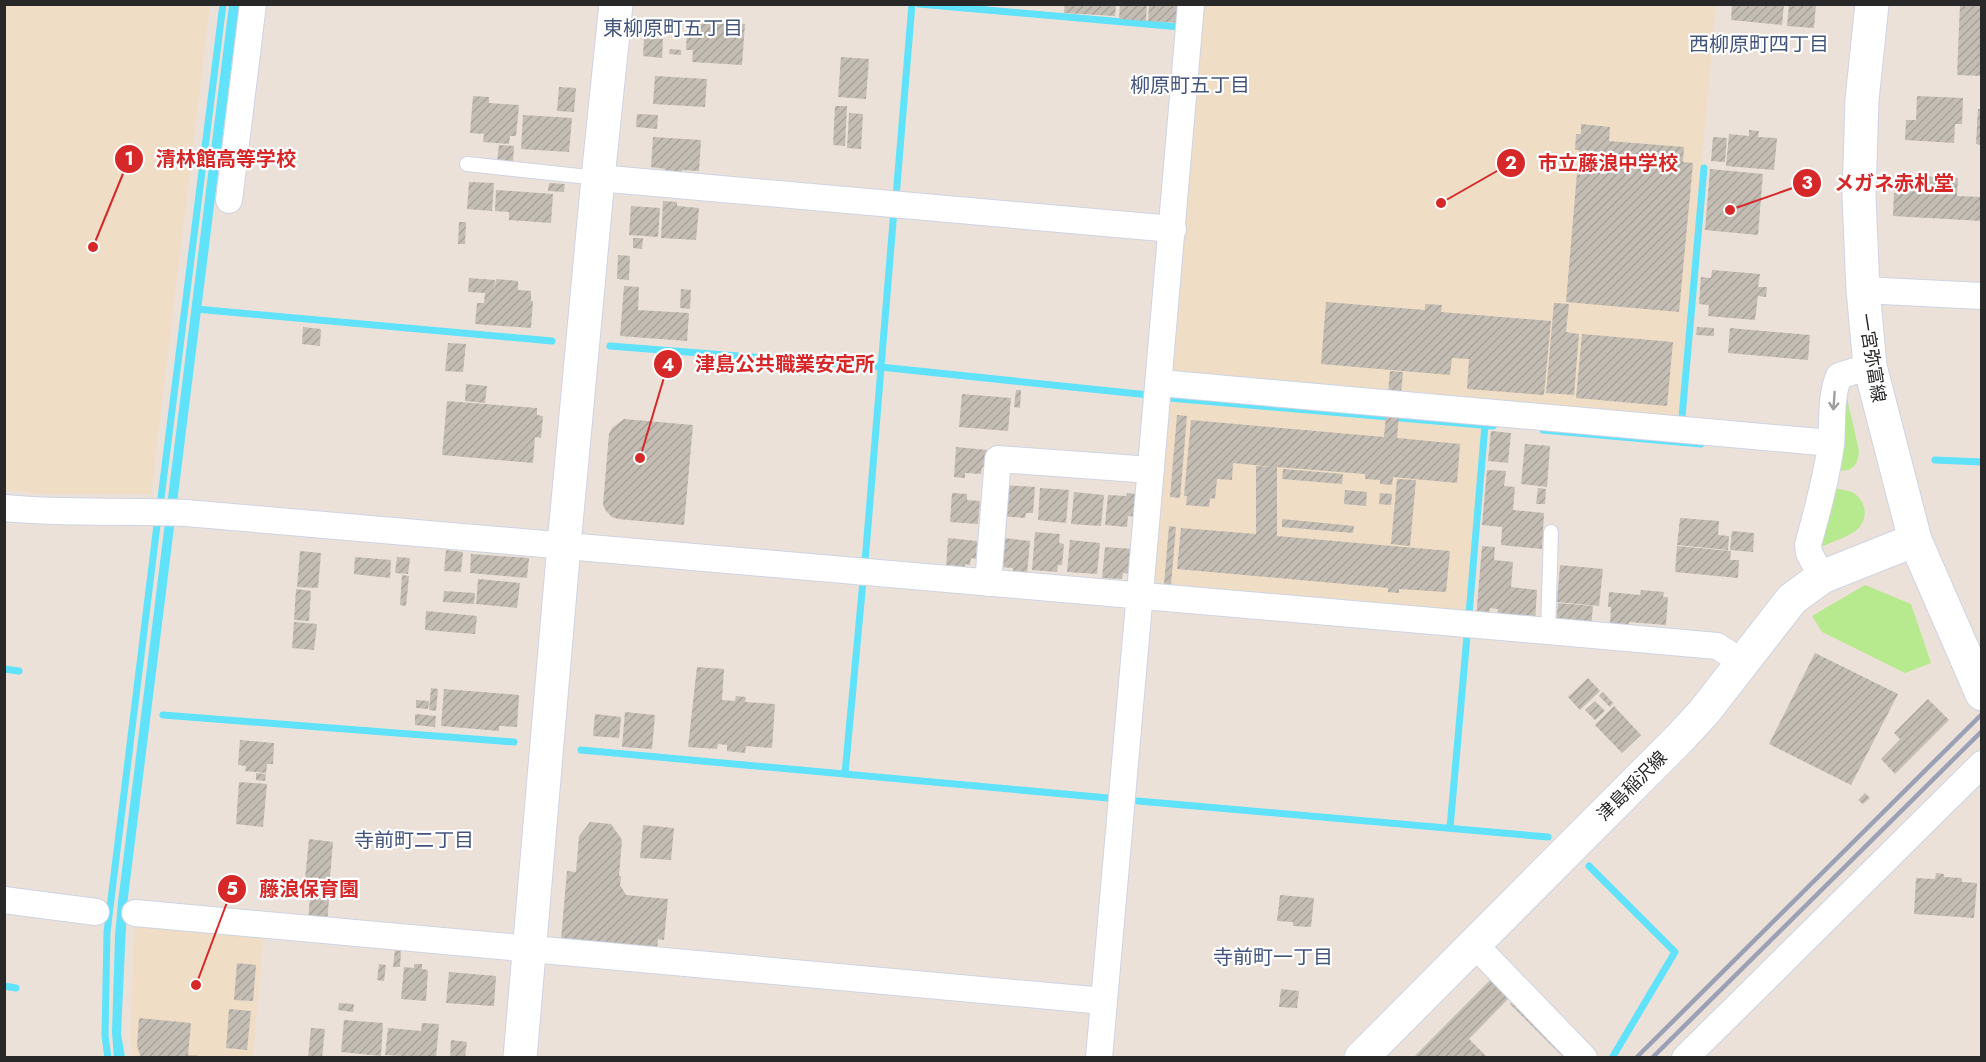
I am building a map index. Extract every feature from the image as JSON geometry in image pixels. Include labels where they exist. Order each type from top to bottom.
[{"type":"main road","points":[[520,1058],[564,545],[616,4]]},
{"type":"main road","name":"一宮弥富線","points":[[1872,4],[1862,100],[1860,175],[1863,290],[1870,366],[1915,540],[1982,694]]},
{"type":"main road","name":"津島稲沢線","points":[[1361,1058],[1678,740],[1744,663],[1792,599],[1822,577],[1915,540]]},
{"type":"street","points":[[229,200],[253,4]]},
{"type":"street","points":[[1099,1058],[1160,382],[1191,4]]},
{"type":"street","points":[[598,178],[1173,229]]},
{"type":"street","points":[[1863,290],[1982,296]]},
{"type":"street","points":[[1822,577],[1809,553],[1808,545],[1824,486],[1831,443],[1835,385],[1839,376],[1870,366]]},
{"type":"street","points":[[1160,382],[1831,443]]},
{"type":"street","points":[[988,582],[998,459],[1151,470]]},
{"type":"street","points":[[4,508],[42,512],[186,513],[1718,646],[1744,663]]},
{"type":"street","points":[[1686,1058],[1982,764]]},
{"type":"street","points":[[4,900],[96,912]]},
{"type":"street","points":[[135,913],[1104,1001]]},
{"type":"street","points":[[1475,945],[1584,1058]]},
{"type":"lane","points":[[467,164],[598,178]]},
{"type":"lane","points":[[1548,631],[1551,532]]},
{"type":"shaded area","points":[[5,4],[210,5],[151,494],[42,494],[5,490]]},
{"type":"shaded area","points":[[1201,5],[1716,5],[1678,420],[1484,402],[1465,621],[1151,585]]},
{"type":"shaded area","points":[[135,921],[264,933],[253,1057],[133,1058],[130,1038]]},
{"type":"green space","points":[[1845,389],[1859,451],[1853,467],[1837,471]]},
{"type":"green space","points":[[1833,488],[1852,492],[1857,496],[1864,506],[1864,517],[1859,528],[1854,532],[1818,548]]},
{"type":"green space","points":[[1865,585],[1911,604],[1931,663],[1905,673],[1822,632],[1812,616]]},
{"type":"water","points":[[229,5],[239,5],[127,905],[121,1034],[125,1057],[114,1058],[112,1032],[118,902]]},
{"type":"building","points":[[1065,4],[1116,4],[1115,16],[1064,13]]},
{"type":"building","points":[[1120,4],[1147,4],[1146,21],[1119,19]]},
{"type":"building","points":[[1149,4],[1181,4],[1180,23],[1148,21]]},
{"type":"building","points":[[1732,4],[1784,4],[1782,25],[1731,20]]},
{"type":"building","points":[[1789,4],[1816,4],[1814,28],[1787,26]]},
{"type":"building","points":[[1960,5],[1982,5],[1982,76],[1957,75]]},
{"type":"building","points":[[695,20],[745,24],[742,65],[692,62],[693,50],[686,50],[687,31],[694,32]]},
{"type":"building","points":[[644,38],[663,39],[662,58],[643,56]]},
{"type":"building","points":[[670,49],[681,50],[681,55],[669,54]]},
{"type":"building","points":[[841,57],[869,59],[866,99],[838,97]]},
{"type":"building","points":[[655,76],[707,79],[705,107],[653,104]]},
{"type":"building","points":[[559,87],[576,88],[574,112],[557,111]]},
{"type":"building","points":[[473,96],[489,97],[489,103],[519,105],[516,136],[510,136],[509,144],[483,142],[484,134],[470,133]]},
{"type":"building","points":[[1917,96],[1963,98],[1962,124],[1955,124],[1954,143],[1905,140],[1906,120],[1916,120]]},
{"type":"building","points":[[835,106],[847,106],[845,146],[833,145]]},
{"type":"building","points":[[1978,109],[1982,109],[1982,145],[1976,144]]},
{"type":"building","points":[[849,113],[863,114],[861,149],[847,148]]},
{"type":"building","points":[[637,114],[658,115],[657,129],[636,127]]},
{"type":"building","points":[[523,115],[572,118],[569,152],[521,149]]},
{"type":"building","points":[[1581,124],[1610,127],[1609,141],[1684,147],[1683,162],[1693,163],[1679,312],[1566,302],[1579,150],[1575,150],[1576,134],[1581,134]]},
{"type":"building","points":[[1749,130],[1759,131],[1758,137],[1777,138],[1774,170],[1726,166],[1729,134],[1749,136]]},
{"type":"building","points":[[653,137],[701,140],[699,171],[682,170],[682,175],[664,174],[665,169],[651,167]]},
{"type":"building","points":[[1713,137],[1727,138],[1725,162],[1711,161]]},
{"type":"building","points":[[499,145],[514,146],[513,162],[497,161]]},
{"type":"building","points":[[1710,169],[1763,174],[1758,235],[1705,230]]},
{"type":"building","points":[[1903,175],[1958,178],[1957,196],[1982,197],[1982,221],[1893,216],[1894,193],[1903,193]]},
{"type":"building","points":[[469,182],[494,183],[492,211],[467,209]]},
{"type":"building","points":[[549,183],[565,184],[564,192],[548,191]]},
{"type":"building","points":[[496,190],[553,194],[551,223],[509,220],[509,212],[495,211]]},
{"type":"building","points":[[663,201],[677,202],[677,206],[699,208],[696,240],[661,238]]},
{"type":"building","points":[[631,206],[660,208],[658,237],[629,235]]},
{"type":"building","points":[[459,222],[466,222],[465,244],[458,244]]},
{"type":"building","points":[[633,238],[643,238],[642,249],[633,248]]},
{"type":"building","points":[[618,255],[630,256],[629,280],[617,279]]},
{"type":"building","points":[[1712,270],[1760,274],[1758,287],[1767,287],[1766,297],[1758,296],[1755,320],[1708,316],[1709,305],[1699,304],[1701,277],[1711,278]]},
{"type":"building","points":[[469,278],[495,280],[494,294],[496,279],[518,281],[518,290],[531,291],[531,301],[533,301],[531,328],[475,324],[477,303],[484,303],[485,293],[468,292]]},
{"type":"building","points":[[624,286],[639,287],[638,310],[689,313],[687,341],[620,336]]},
{"type":"building","points":[[681,289],[691,290],[690,309],[680,308]]},
{"type":"building","points":[[1326,302],[1425,310],[1425,304],[1442,305],[1441,312],[1551,321],[1544,395],[1467,389],[1469,359],[1452,358],[1450,375],[1321,364]]},
{"type":"building","points":[[1554,303],[1569,304],[1566,332],[1579,334],[1574,395],[1546,393]]},
{"type":"building","points":[[303,327],[321,329],[320,346],[302,344]]},
{"type":"building","points":[[1697,327],[1714,328],[1714,336],[1696,335]]},
{"type":"building","points":[[1730,328],[1810,335],[1808,360],[1728,353]]},
{"type":"building","points":[[1582,334],[1673,342],[1667,406],[1576,398]]},
{"type":"building","points":[[448,343],[466,344],[463,372],[445,371]]},
{"type":"building","points":[[1390,371],[1403,372],[1397,438],[1460,444],[1457,483],[1393,477],[1392,485],[1380,484],[1380,480],[1365,479],[1365,474],[1277,467],[1277,536],[1450,551],[1446,592],[1399,589],[1399,593],[1388,592],[1388,588],[1177,569],[1181,528],[1256,534],[1256,466],[1274,467],[1233,463],[1232,480],[1217,479],[1215,499],[1210,498],[1209,507],[1186,505],[1187,496],[1184,496],[1191,420],[1384,437]]},
{"type":"building","points":[[466,384],[487,386],[485,403],[465,401]]},
{"type":"building","points":[[1016,390],[1021,390],[1020,408],[1014,407]]},
{"type":"building","points":[[962,394],[1011,398],[1008,431],[959,427]]},
{"type":"building","points":[[447,401],[537,408],[537,415],[543,416],[541,438],[535,437],[533,463],[442,455]]},
{"type":"building","points":[[1177,415],[1187,416],[1180,498],[1170,497]]},
{"type":"building","points":[[624,419],[693,425],[684,525],[618,519],[606,511],[603,505],[609,434],[612,428]]},
{"type":"building","points":[[1491,431],[1511,433],[1508,463],[1488,461]]},
{"type":"building","points":[[1525,444],[1550,446],[1547,487],[1521,484]]},
{"type":"building","points":[[956,447],[987,450],[986,467],[982,467],[981,474],[965,473],[965,478],[954,477]]},
{"type":"building","points":[[1283,469],[1343,474],[1342,484],[1282,479]]},
{"type":"building","points":[[1487,470],[1506,471],[1504,486],[1515,487],[1513,510],[1544,513],[1542,549],[1501,545],[1502,527],[1482,525]]},
{"type":"building","points":[[1397,479],[1416,480],[1410,546],[1391,544]]},
{"type":"building","points":[[1004,485],[1035,487],[1033,513],[1026,513],[1025,518],[1001,516]]},
{"type":"building","points":[[1040,488],[1069,490],[1066,523],[1038,520]]},
{"type":"building","points":[[1538,488],[1546,489],[1545,504],[1536,504]]},
{"type":"building","points":[[1345,490],[1367,492],[1366,506],[1344,504]]},
{"type":"building","points":[[1074,492],[1104,495],[1101,526],[1071,524]]},
{"type":"building","points":[[952,493],[967,494],[967,500],[980,501],[978,524],[950,522]]},
{"type":"building","points":[[1127,493],[1139,494],[1137,517],[1128,516],[1127,527],[1105,525],[1108,495],[1126,496]]},
{"type":"building","points":[[1380,493],[1392,494],[1391,505],[1379,504]]},
{"type":"building","points":[[1680,518],[1719,521],[1718,535],[1729,536],[1728,550],[1677,545]]},
{"type":"building","points":[[1282,519],[1354,526],[1353,533],[1282,527]]},
{"type":"building","points":[[1169,526],[1176,527],[1171,585],[1164,584]]},
{"type":"building","points":[[1732,531],[1754,533],[1753,552],[1730,550]]},
{"type":"building","points":[[1035,532],[1060,534],[1059,543],[1064,544],[1062,565],[1058,565],[1057,572],[1032,570]]},
{"type":"building","points":[[948,538],[977,541],[976,559],[971,558],[970,565],[965,564],[965,569],[946,568]]},
{"type":"building","points":[[1004,538],[1030,541],[1027,574],[1013,573],[1013,568],[1001,567]]},
{"type":"building","points":[[1070,540],[1100,543],[1097,574],[1067,572]]},
{"type":"building","points":[[1482,546],[1495,547],[1494,560],[1513,562],[1511,587],[1537,590],[1535,621],[1497,618],[1498,609],[1490,608],[1489,620],[1476,619]]},
{"type":"building","points":[[1677,546],[1731,551],[1730,560],[1739,560],[1738,578],[1675,572]]},
{"type":"building","points":[[1105,547],[1134,549],[1132,574],[1123,573],[1122,579],[1102,578]]},
{"type":"building","points":[[446,550],[463,552],[461,572],[444,571]]},
{"type":"building","points":[[300,551],[321,553],[318,588],[297,587]]},
{"type":"building","points":[[471,554],[529,558],[527,578],[470,573]]},
{"type":"building","points":[[355,557],[391,560],[390,578],[354,574]]},
{"type":"building","points":[[397,557],[410,558],[408,574],[395,573]]},
{"type":"building","points":[[1560,565],[1603,569],[1599,606],[1557,602]]},
{"type":"building","points":[[402,575],[409,576],[406,606],[400,605]]},
{"type":"building","points":[[478,579],[520,583],[517,608],[476,604]]},
{"type":"building","points":[[296,589],[311,591],[309,621],[294,620]]},
{"type":"building","points":[[1641,590],[1664,592],[1663,597],[1668,597],[1666,625],[1610,623],[1609,592],[1640,595]]},
{"type":"building","points":[[444,591],[475,593],[474,604],[443,602]]},
{"type":"building","points":[[1558,603],[1593,606],[1591,627],[1556,624]]},
{"type":"building","points":[[426,611],[477,616],[475,634],[425,630]]},
{"type":"building","points":[[294,622],[317,624],[314,650],[292,648]]},
{"type":"building","points":[[1815,653],[1898,694],[1851,785],[1769,744]]},
{"type":"building","points":[[697,667],[724,669],[722,700],[735,701],[736,696],[746,697],[745,702],[775,704],[772,748],[746,746],[745,753],[727,751],[727,745],[718,744],[717,749],[688,747]]},
{"type":"building","points":[[1588,678],[1600,691],[1580,710],[1568,697]]},
{"type":"building","points":[[431,688],[438,689],[436,711],[429,710]]},
{"type":"building","points":[[444,689],[519,695],[517,727],[499,726],[499,731],[441,726]]},
{"type":"building","points":[[1603,692],[1613,703],[1610,707],[1599,696]]},
{"type":"building","points":[[1928,699],[1949,720],[1895,774],[1881,759],[1900,739],[1894,733]]},
{"type":"building","points":[[416,700],[429,701],[428,709],[416,708]]},
{"type":"building","points":[[1595,701],[1605,711],[1595,720],[1585,710]]},
{"type":"building","points":[[1614,706],[1641,735],[1622,753],[1595,725]]},
{"type":"building","points":[[625,712],[655,715],[652,749],[622,747]]},
{"type":"building","points":[[415,714],[436,716],[435,727],[415,725]]},
{"type":"building","points":[[595,714],[621,717],[619,738],[593,736]]},
{"type":"building","points":[[240,740],[274,743],[273,764],[267,764],[266,773],[245,771],[246,766],[238,765]]},
{"type":"building","points":[[256,773],[266,774],[265,781],[256,780]]},
{"type":"building","points":[[239,782],[267,784],[263,827],[236,824]]},
{"type":"building","points":[[1865,793],[1870,798],[1863,804],[1858,800]]},
{"type":"building","points":[[590,822],[611,824],[622,840],[619,876],[621,876],[620,885],[626,895],[668,899],[664,940],[658,939],[657,951],[561,939],[567,871],[576,872],[579,836]]},
{"type":"building","points":[[643,825],[674,828],[671,860],[640,858]]},
{"type":"building","points":[[309,839],[333,842],[329,889],[315,888],[316,880],[305,879]]},
{"type":"building","points":[[1936,873],[1944,874],[1944,877],[1962,878],[1962,882],[1977,883],[1974,918],[1914,914],[1916,878],[1935,879]]},
{"type":"building","points":[[1280,895],[1314,898],[1311,927],[1293,926],[1293,922],[1277,921]]},
{"type":"building","points":[[310,897],[329,899],[327,923],[308,921]]},
{"type":"building","points":[[395,950],[401,951],[400,967],[393,967]]},
{"type":"building","points":[[237,963],[256,965],[253,1001],[234,1000]]},
{"type":"building","points":[[379,964],[386,965],[384,981],[377,980]]},
{"type":"building","points":[[414,964],[422,964],[422,969],[428,970],[426,1001],[401,999],[404,967],[414,968]]},
{"type":"building","points":[[449,972],[496,976],[494,1006],[446,1003]]},
{"type":"building","points":[[1490,980],[1509,998],[1469,1039],[1488,1058],[1413,1058]]},
{"type":"building","points":[[1281,989],[1299,991],[1297,1008],[1279,1007]]},
{"type":"building","points":[[1514,999],[1574,1058],[1564,1058],[1510,1004]]},
{"type":"building","points":[[339,1003],[354,1004],[353,1012],[338,1010]]},
{"type":"building","points":[[229,1009],[251,1011],[247,1050],[226,1048]]},
{"type":"building","points":[[139,1018],[191,1023],[188,1055],[201,1056],[201,1058],[141,1058],[137,1046]]},
{"type":"building","points":[[344,1020],[383,1023],[381,1056],[341,1052]]},
{"type":"building","points":[[422,1023],[439,1024],[436,1058],[385,1055],[388,1028],[421,1031]]},
{"type":"building","points":[[311,1028],[325,1029],[322,1058],[308,1058]]},
{"type":"building","points":[[451,1040],[467,1042],[465,1058],[450,1058]]},
{"type":"waterway","points":[[160,506],[223,4]]},
{"type":"waterway","points":[[896,197],[912,4]]},
{"type":"waterway","points":[[919,4],[1180,27]]},
{"type":"waterway","points":[[1682,417],[1704,168]]},
{"type":"waterway","points":[[865,562],[894,210]]},
{"type":"waterway","points":[[196,309],[552,341]]},
{"type":"waterway","points":[[610,346],[880,367],[1149,395]]},
{"type":"waterway","points":[[1169,398],[1493,426]]},
{"type":"waterway","points":[[1469,614],[1485,425]]},
{"type":"waterway","points":[[1543,430],[1701,444]]},
{"type":"waterway","points":[[1935,460],[1982,462]]},
{"type":"waterway","points":[[108,1058],[105,1036],[107,932],[158,517]]},
{"type":"waterway","points":[[845,774],[863,581]]},
{"type":"waterway","points":[[1450,828],[1467,636]]},
{"type":"waterway","points":[[4,669],[19,671]]},
{"type":"waterway","points":[[163,715],[514,742]]},
{"type":"waterway","points":[[581,750],[1108,798]]},
{"type":"waterway","points":[[1138,801],[1548,837]]},
{"type":"waterway","points":[[1589,866],[1675,952],[1612,1058]]},
{"type":"waterway","points":[[4,986],[16,988]]},
{"type":"railway","points":[[1636,1058],[1982,714]]},
{"type":"railway","points":[[1652,1058],[1982,731]]},
{"type":"place","name":"市立藤浪中学校","points":[[1441,203]]},
{"type":"place","name":"メガネ赤札堂","points":[[1730,210]]},
{"type":"place","name":"清林館高等学校","points":[[93,247]]},
{"type":"place","name":"津島公共職業安定所","points":[[640,458]]},
{"type":"place","name":"藤浪保育園","points":[[196,985]]},
{"type":"district","name":"東柳原町五丁目","points":[[673,28]]},
{"type":"district","name":"西柳原町四丁目","points":[[1759,44]]},
{"type":"district","name":"柳原町五丁目","points":[[1190,85]]},
{"type":"district","name":"寺前町二丁目","points":[[414,840]]},
{"type":"district","name":"寺前町一丁目","points":[[1273,957]]}]
